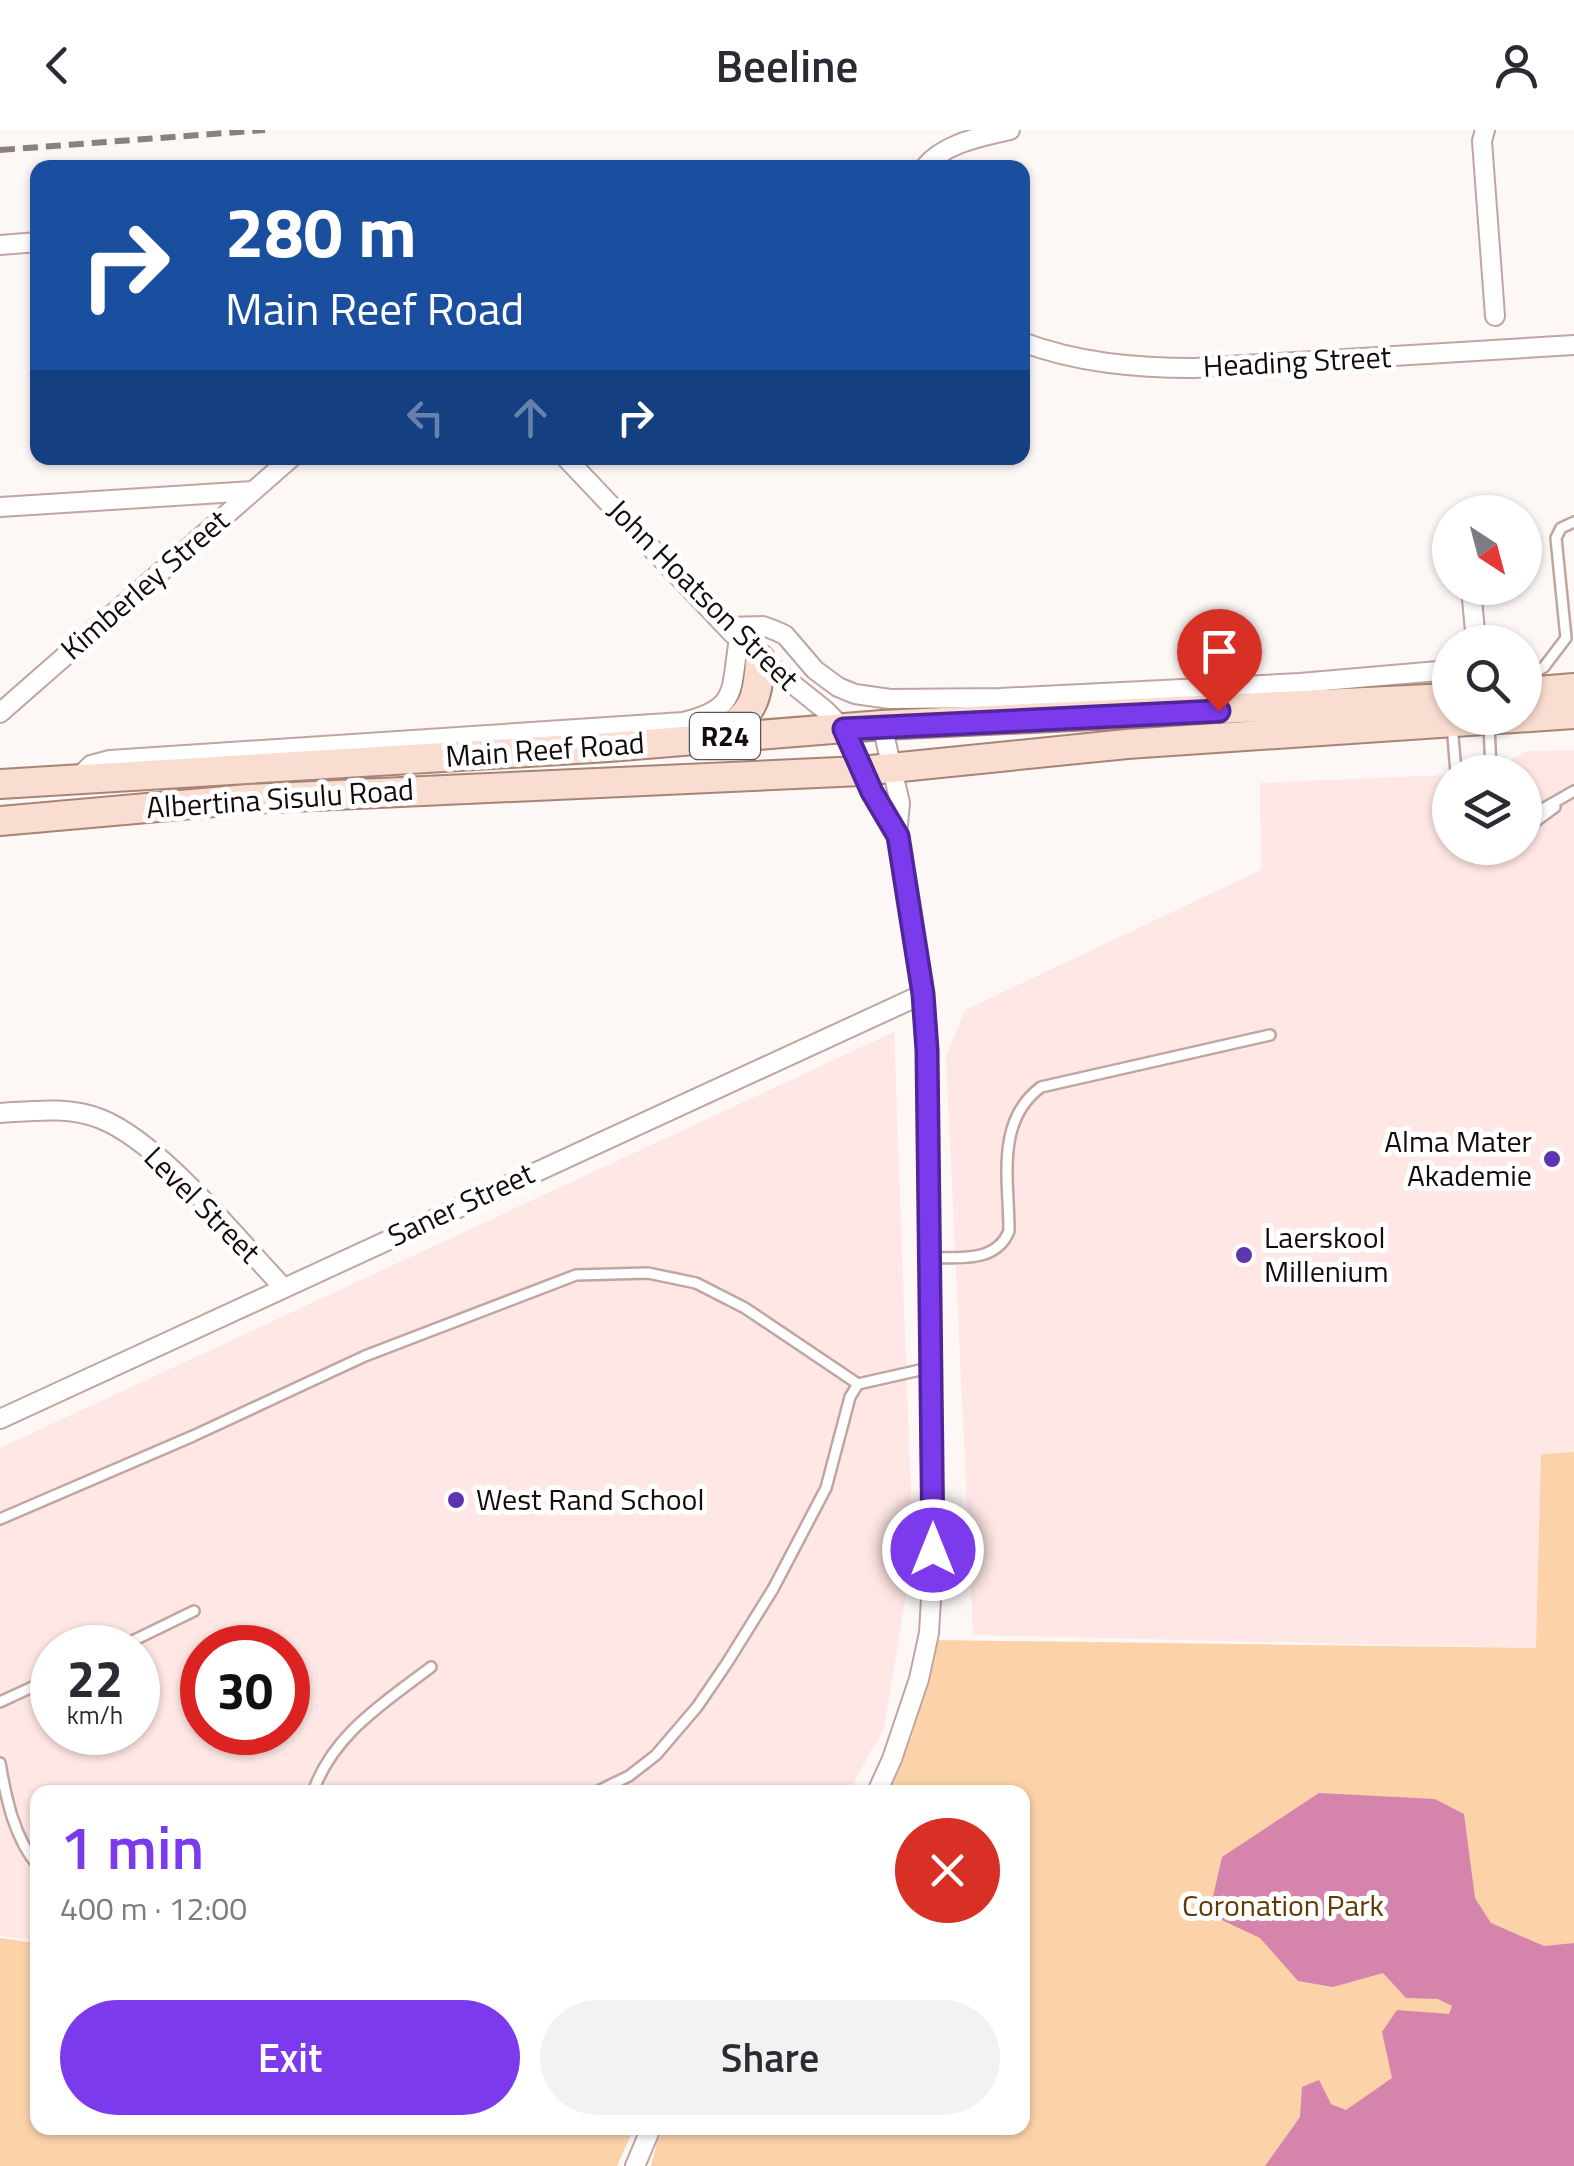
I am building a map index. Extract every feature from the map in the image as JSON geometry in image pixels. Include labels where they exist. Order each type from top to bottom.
[{"type":"main road","points":[[719,736],[740,723],[754,704],[760,660]]},
{"type":"main road","points":[[1542,691],[1574,688]]},
{"type":"main road","name":"Main Reef Road","points":[[0,784],[609,747],[882,725],[1432,711]]},
{"type":"main road","name":"Main Reef Road","points":[[861,771],[1432,712]]},
{"type":"main road","name":"Main Reef Road","points":[[1542,716],[1574,714]]},
{"type":"main road","name":"Albertina Sisulu Road","points":[[0,821],[268,798],[861,771]]},
{"type":"street","points":[[933,160],[954,146],[1010,130]]},
{"type":"street","points":[[1484,130],[1495,316]]},
{"type":"street","points":[[0,245],[30,243]]},
{"type":"street","name":"Heading Street","points":[[1030,344],[1072,357],[1138,368],[1195,368],[1574,345]]},
{"type":"street","name":"Kimberley Street","points":[[0,713],[283,465]]},
{"type":"street","name":"John Hoatson Street","points":[[573,465],[760,660],[844,729]]},
{"type":"street","points":[[0,507],[253,491]]},
{"type":"street","points":[[76,780],[91,765],[110,760],[683,722],[715,713],[724,706],[730,695],[733,633],[763,626],[785,636],[816,670],[838,687],[890,699],[1000,698],[1300,683],[1432,672]]},
{"type":"street","points":[[879,1785],[905,1723],[928,1634],[933,1550],[923,994],[898,836],[900,802],[882,725]]},
{"type":"street","points":[[844,729],[861,771],[898,836]]},
{"type":"street","name":"Saner Street","points":[[0,1419],[923,994]]},
{"type":"street","name":"Level Street","points":[[0,1113],[61,1111],[100,1119],[130,1134],[156,1155],[284,1287]]},
{"type":"street","points":[[636,2166],[648,2135]]},
{"type":"lane","points":[[1542,668],[1570,637],[1556,538],[1561,528],[1574,522]]},
{"type":"lane","points":[[1560,580],[1574,578]]},
{"type":"lane","points":[[1542,810],[1574,792]]},
{"type":"lane","points":[[1542,815],[1564,798]]},
{"type":"lane","points":[[930,1258],[980,1257],[1004,1243],[1009,1231],[1008,1144],[1014,1116],[1026,1099],[1042,1087],[1270,1036]]},
{"type":"lane","points":[[0,1519],[366,1356],[576,1274],[648,1273],[696,1283],[745,1308],[858,1384]]},
{"type":"lane","points":[[610,1785],[656,1755],[697,1707],[773,1589],[826,1488],[850,1397],[858,1384],[862,1380],[932,1367]]},
{"type":"lane","points":[[160,1628],[194,1611]]},
{"type":"lane","points":[[316,1785],[323,1766],[342,1740],[431,1667]]},
{"type":"lane","points":[[0,1702],[30,1688]]},
{"type":"lane","points":[[0,1763],[12,1816],[30,1857]]},
{"type":"shaded area","name":"Laerskool Millenium","points":[[1574,750],[1574,1452],[1541,1454],[1537,1648],[973,1635],[946,1057],[965,1010],[1261,870],[1260,783],[1432,776],[1432,865],[1542,865],[1542,755],[1520,755],[1527,751]]},
{"type":"shaded area","name":"West Rand School","points":[[894,1032],[913,1553],[884,1729],[852,1785],[30,1785],[30,1940],[0,1936],[0,1448]]},
{"type":"shaded area","points":[[1319,1793],[1435,1799],[1464,1814],[1475,1898],[1491,1923],[1544,1946],[1574,1943],[1574,2166],[1265,2166],[1300,2117],[1302,2087],[1319,2080],[1331,2104],[1346,2110],[1392,2078],[1382,2032],[1397,2010],[1449,2014],[1452,2006],[1438,1999],[1406,1998],[1383,1973],[1333,1987],[1298,1981],[1260,1938],[1209,1914],[1222,1857]]},
{"type":"green space","name":"Coronation Park","points":[[1574,1452],[1574,2166],[651,2166],[661,2135],[1030,2135],[1030,1785],[885,1785],[912,1737],[932,1640],[1536,1648],[1541,1454]]},
{"type":"green space","points":[[0,1938],[30,1942],[30,2135],[631,2135],[617,2166],[0,2166]]},
{"type":"railway","points":[[0,150],[265,130]]},
{"type":"place","name":"Alma Mater Akademie","points":[[1552,1159]]},
{"type":"place","name":"Laerskool Millenium","points":[[1244,1255]]},
{"type":"place","name":"West Rand School","points":[[456,1500]]},
{"type":"route","points":[[933,1550],[923,994],[898,836],[872,792],[844,729],[1219,711]]}]
